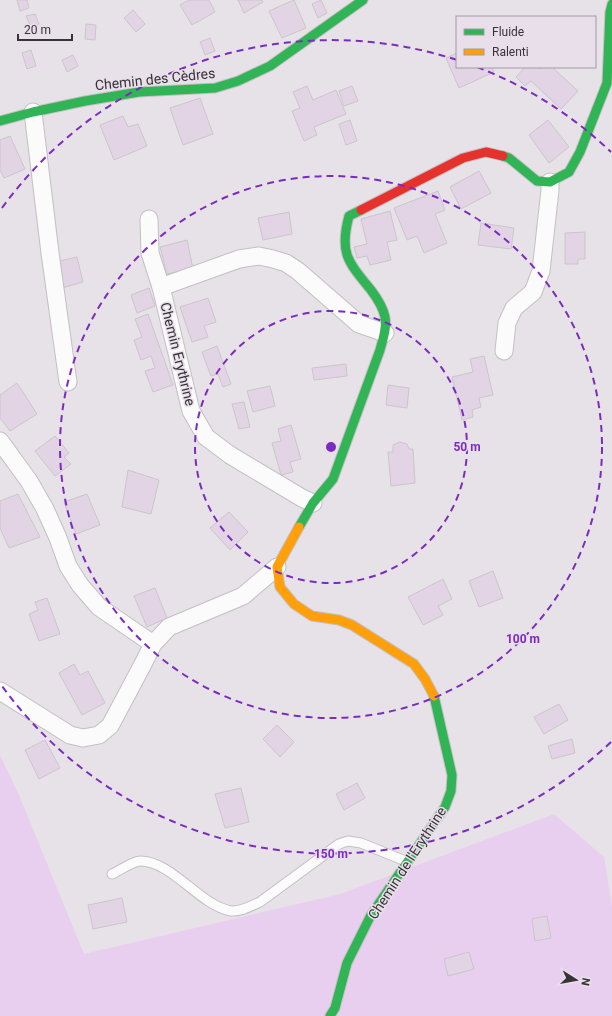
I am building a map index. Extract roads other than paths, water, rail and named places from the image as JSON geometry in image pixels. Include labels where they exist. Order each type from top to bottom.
[{"type":"street","name":"Chemin des Cèdres","points":[[0,122],[34,112],[85,101],[139,92],[215,88],[238,81],[270,66],[363,0]]},
{"type":"street","points":[[0,691],[70,735],[83,738],[100,735],[110,726],[153,644],[169,627],[243,596],[277,567],[313,503],[334,479],[385,333],[385,316],[380,303],[348,261],[343,246],[344,229],[349,216],[463,158],[486,152],[509,158],[537,181],[550,182],[569,172],[580,152],[607,82],[610,12],[612,4]]},
{"type":"street","points":[[34,112],[50,253],[68,382]]},
{"type":"street","points":[[504,351],[507,323],[514,308],[533,292],[541,271],[550,182]]},
{"type":"street","name":"Chemin Erythrine","points":[[149,219],[150,253],[161,287],[191,411],[206,437],[230,454],[302,498],[313,503]]},
{"type":"street","name":"Chemin Erythrine","points":[[161,287],[238,259],[259,256],[286,263],[298,271],[359,324],[385,333]]},
{"type":"street","points":[[0,441],[29,481],[45,509],[58,538],[68,566],[80,585],[99,607],[153,644]]},
{"type":"street","name":"Chemin de l'Erythrine","points":[[277,567],[280,587],[298,607],[312,616],[339,620],[352,625],[414,664],[425,679],[434,698],[452,775],[451,791],[445,807],[368,922],[347,963],[335,1008],[330,1016]]},
{"type":"lane","points":[[112,874],[138,861],[150,862],[163,868],[215,905],[232,911],[247,908],[260,902],[339,844],[348,841],[361,843],[408,862]]}]
